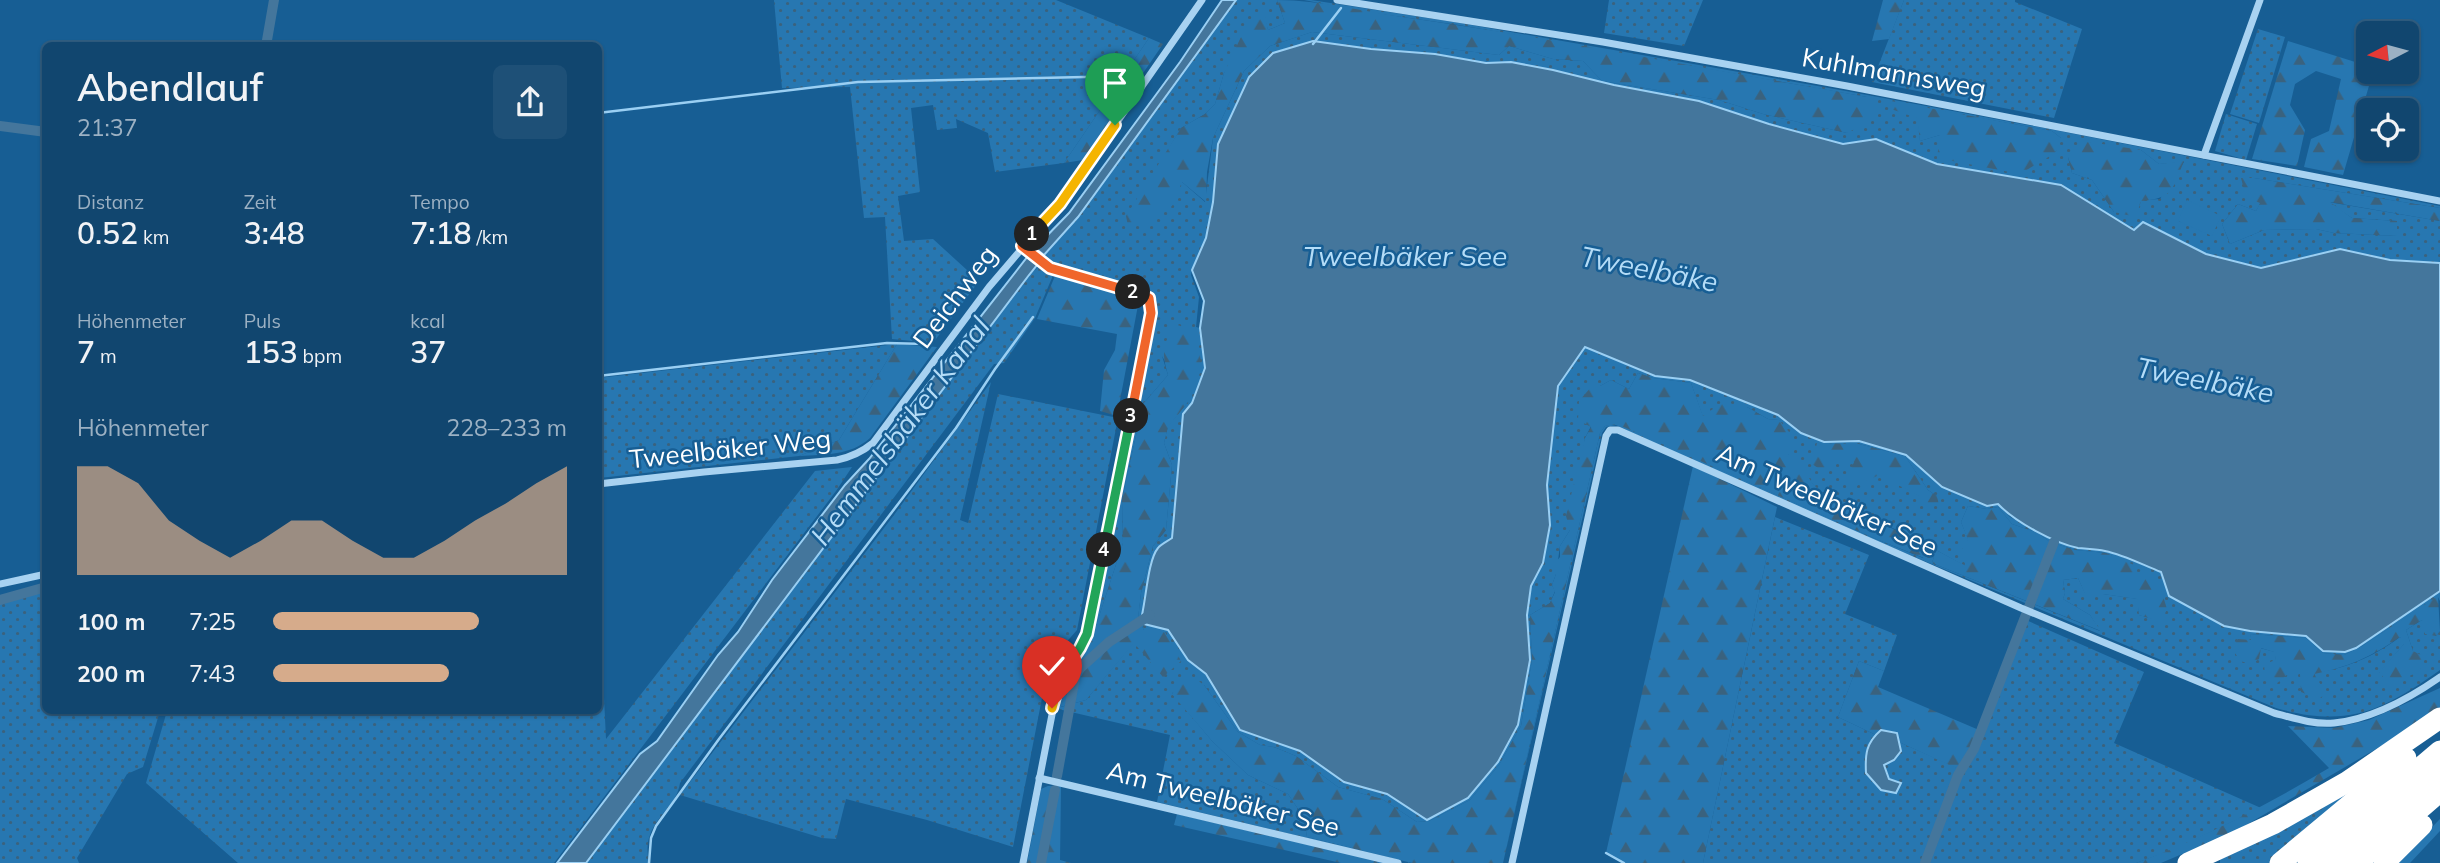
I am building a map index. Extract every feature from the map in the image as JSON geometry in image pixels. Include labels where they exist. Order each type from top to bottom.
[{"type":"highway","points":[[2188,863],[2273,824],[2315,800],[2369,768],[2440,718]]},
{"type":"highway","points":[[2280,863],[2440,730]]},
{"type":"highway","points":[[2308,863],[2440,751]]},
{"type":"highway","points":[[2333,863],[2440,773]]},
{"type":"highway","points":[[2357,863],[2440,792]]},
{"type":"highway","points":[[2384,863],[2440,807]]},
{"type":"street","name":"Deichweg","points":[[865,449],[873,443],[989,287],[1060,204],[1202,0]]},
{"type":"street","name":"Kuhlmannsweg","points":[[1338,0],[1603,42],[1838,84],[2045,122],[2440,201]]},
{"type":"street","points":[[2204,155],[2260,0]]},
{"type":"street","points":[[1022,246],[1050,268],[1144,295],[1149,298],[1151,313],[1087,634],[1062,672],[1057,689],[1023,863]]},
{"type":"street","name":"Am Tweelbäker See","points":[[1512,863],[1606,436],[1610,430],[1618,430],[2021,608],[2274,713],[2306,722],[2333,723],[2366,717],[2426,687],[2440,677]]},
{"type":"street","name":"Tweelbäker Weg","points":[[602,484],[837,460],[865,449]]},
{"type":"street","points":[[0,584],[42,575]]},
{"type":"street","name":"Am Tweelbäker See","points":[[1039,778],[1398,863]]},
{"type":"green space","points":[[774,0],[1056,0],[1149,38],[1064,163],[995,172],[988,133],[956,119],[957,128],[937,130],[933,105],[911,108],[920,192],[898,196],[904,241],[933,239],[979,281],[933,343],[892,339],[885,217],[864,218],[850,87],[782,88]]},
{"type":"green space","points":[[1236,0],[1277,0],[1285,23],[1268,30],[1264,15],[1224,73],[1215,104],[1205,114],[1181,128],[1156,170],[1182,182],[1205,202],[1213,138],[1244,71],[1270,46],[1312,32],[1499,55],[1509,46],[1553,59],[1583,61],[1602,81],[1719,100],[1763,114],[1847,133],[1867,97],[1304,0],[1311,0],[1460,23],[1846,91],[2440,206],[2254,178],[2261,202],[2256,211],[2238,204],[2222,224],[2230,244],[2264,230],[2316,229],[2334,233],[2397,236],[2397,221],[2352,218],[2328,202],[2440,221],[2440,263],[2390,260],[2340,249],[2261,268],[2206,254],[2143,222],[2134,230],[1984,173],[1937,164],[1876,139],[1843,144],[1699,101],[1614,85],[1511,62],[1486,63],[1435,54],[1313,41],[1213,202],[1206,238],[1192,270],[1191,275],[1199,297],[1196,327],[1200,328],[1205,368],[1192,403],[1183,414],[1172,538],[1145,591],[1145,607],[1140,622],[1168,630],[1188,660],[1206,674],[1241,730],[1300,751],[1344,782],[1387,794],[1427,819],[1530,660],[1527,615],[1531,586],[1543,563],[1550,525],[1547,485],[1558,386],[1585,347],[1655,376],[1690,380],[1778,415],[1801,433],[1823,442],[1859,441],[1906,455],[1942,487],[1998,504],[2010,517],[2054,542],[2106,551],[2161,572],[2224,626],[2306,636],[2323,651],[2345,652],[2356,648],[2440,591],[2440,601],[2438,597],[2362,646],[2344,655],[2323,653],[2306,638],[2250,634],[2252,641],[2260,648],[2275,652],[2276,660],[2288,674],[2319,672],[2347,665],[2361,660],[2400,637],[2405,643],[2379,673],[2413,651],[2406,630],[2422,620],[2436,636],[2440,631],[2440,670],[2381,706],[2363,712],[2323,716],[2276,708],[1874,540],[1616,425],[1606,427],[1602,433],[1503,863],[1600,433],[1605,426],[1617,423],[1923,558],[1931,546],[1835,501],[1817,489],[1788,454],[1779,420],[1768,419],[1747,407],[1703,417],[1691,383],[1653,378],[1638,373],[1629,389],[1611,380],[1600,386],[1591,426],[1585,438],[1570,530],[1560,546],[1552,585],[1555,591],[1550,603],[1530,615],[1532,660],[1521,726],[1499,765],[1470,800],[1429,821],[1417,822],[1382,799],[1338,787],[1296,756],[1274,747],[1260,745],[1238,732],[1204,685],[1172,693],[1212,741],[1248,775],[1288,794],[1304,818],[1307,837],[1412,863],[1157,802],[1170,735],[1058,709],[1065,676],[1089,636],[1099,604],[1157,300],[1149,291],[1059,267],[1044,255],[1078,217]],"holes":[[[1891,102],[2052,131],[2061,138],[1940,135],[1920,141],[1918,118]],[[2141,150],[2159,164],[2184,162],[2160,199],[2141,200],[2114,212],[2092,180],[2072,173],[2068,157]],[[1162,356],[1188,402],[1168,426],[1164,443],[1172,465],[1166,530],[1153,546],[1141,593],[1138,619],[1144,630],[1086,700],[1061,707],[1067,677],[1092,638],[1123,543],[1122,499],[1143,404],[1168,375]],[[1859,444],[1905,456],[1928,490],[1937,496],[1920,496],[1855,461],[1834,462],[1835,445]],[[1968,506],[1987,509],[1998,507],[2012,524],[2038,533],[2050,542],[2075,550],[2106,553],[2138,576],[2161,621],[2139,615],[2138,599],[2085,593],[2078,578],[2063,580],[2063,599],[2090,615],[2100,631],[1932,563],[1936,550],[1967,567],[1968,539],[1961,522]]]},
{"type":"green space","points":[[1277,0],[1326,4],[1511,34],[1818,88],[1867,97],[1876,107],[1870,121],[1847,133],[1763,114],[1719,100],[1602,81],[1583,61],[1553,59],[1509,46],[1499,55],[1312,32],[1270,46],[1244,71],[1213,138],[1207,172],[1206,202],[1182,182],[1172,206],[1142,225],[1128,226],[1126,216],[1181,128],[1205,114],[1215,104],[1224,73],[1248,22],[1265,14],[1268,30],[1285,23]]},
{"type":"green space","points":[[1609,0],[1703,0],[1684,46],[1604,33]]},
{"type":"green space","points":[[1883,0],[1904,0],[1889,39],[1872,41]]},
{"type":"green space","points":[[1904,0],[2015,0],[2082,29],[2054,118],[1872,82]]},
{"type":"green space","points":[[2258,29],[2285,37],[2259,123],[2230,114]]},
{"type":"green space","points":[[1149,38],[1163,44],[1139,79],[1131,79],[1128,82],[1130,92],[1083,160],[1064,163]]},
{"type":"green space","points":[[2288,41],[2356,62],[2356,84],[2370,84],[2365,98],[2356,98],[2356,130],[2343,175],[2304,167],[2311,139],[2329,131],[2341,79],[2316,71],[2295,84],[2290,105],[2305,130],[2297,166],[2252,159]]},
{"type":"green space","points":[[1891,101],[2052,131],[2061,138],[2055,153],[2020,174],[1937,158],[1940,135],[1920,141],[1917,118],[1891,109]]},
{"type":"green space","points":[[2226,114],[2257,124],[2246,160],[2215,151]]},
{"type":"green space","points":[[2083,141],[2141,150],[2159,164],[2184,161],[2170,191],[2160,198],[2141,201],[2136,217],[2114,212],[2092,180],[2072,173],[2068,157]]},
{"type":"green space","points":[[2241,178],[2440,208],[2440,221],[2330,202],[2352,218],[2397,221],[2397,236],[2334,233],[2316,229],[2264,230],[2230,244],[2222,224],[2238,204],[2256,211],[2260,203],[2246,197]]},
{"type":"green space","points":[[2187,200],[2221,216],[2212,236],[2178,221]]},
{"type":"green space","points":[[1038,267],[1054,273],[1035,318],[1004,363],[994,364],[680,783],[675,797],[650,835],[648,863],[586,863],[1029,275]]},
{"type":"green space","points":[[1055,276],[1139,300],[1117,416],[1100,411],[1104,370],[1115,350],[1117,334],[1037,319]]},
{"type":"green space","points":[[1175,324],[1196,332],[1202,368],[1188,402],[1168,427],[1164,443],[1172,465],[1166,530],[1153,546],[1141,593],[1138,619],[1144,630],[1165,632],[1181,661],[1163,677],[1134,643],[1086,700],[1060,707],[1067,677],[1092,638],[1123,543],[1122,499],[1143,404],[1168,375],[1164,348]]},
{"type":"green space","points":[[897,344],[839,440],[799,456],[602,478],[602,378]]},
{"type":"green space","points":[[897,344],[937,347],[870,438],[846,451],[799,456],[839,440]]},
{"type":"green space","points":[[1638,373],[1653,378],[1691,383],[1703,416],[1723,402],[1747,407],[1768,419],[1779,420],[1794,438],[1788,454],[1798,461],[1819,490],[1857,513],[1931,545],[1924,558],[1617,424],[1605,426],[1600,433],[1503,863],[1412,863],[1307,837],[1304,818],[1288,794],[1248,775],[1212,741],[1172,694],[1187,673],[1204,685],[1238,732],[1260,745],[1274,747],[1296,756],[1338,787],[1382,799],[1417,822],[1429,821],[1470,800],[1499,765],[1521,726],[1532,660],[1530,615],[1550,603],[1555,592],[1552,585],[1556,574],[1555,563],[1560,557],[1560,546],[1570,530],[1566,516],[1585,438],[1591,427],[1578,420],[1579,401],[1592,386],[1600,386],[1611,380],[1629,389]]},
{"type":"green space","points":[[991,382],[960,520],[968,523],[998,394],[1118,418],[1077,630],[1049,662],[1013,847],[927,820],[846,799],[836,839],[822,838],[680,795],[894,515]]},
{"type":"green space","points":[[1817,443],[1859,444],[1905,456],[1928,490],[1937,496],[1939,505],[1923,506],[1919,496],[1879,475],[1850,489],[1845,484],[1854,462],[1834,462],[1824,472],[1812,464]]},
{"type":"green space","points":[[1693,466],[1777,507],[1703,863],[1625,863],[1606,853]]},
{"type":"green space","points":[[852,467],[554,863],[238,863],[146,783],[166,714],[602,714],[602,657],[606,739],[815,471]]},
{"type":"green space","points":[[1968,506],[1987,509],[1998,507],[2012,524],[2038,533],[2050,542],[2075,550],[2106,553],[2134,565],[2138,575],[2141,571],[2157,577],[2167,609],[2161,622],[2139,615],[2137,599],[2085,594],[2078,578],[2063,580],[2063,599],[2090,615],[2101,631],[1932,563],[1936,550],[1966,566],[1960,552],[1968,540],[1961,522]]},
{"type":"green space","points":[[1775,517],[1869,555],[1845,614],[1897,635],[1884,671],[1859,661],[1838,717],[1876,735],[1871,739],[1866,773],[1901,783],[1889,779],[1884,765],[1894,760],[1901,751],[1899,742],[1964,771],[1977,751],[2026,620],[2144,672],[2114,743],[2261,808],[2175,849],[2136,863],[1703,863]]},
{"type":"green space","points":[[42,590],[42,714],[159,714],[143,767],[127,774],[77,858],[79,863],[0,863],[0,602]]},
{"type":"green space","points":[[2438,596],[2440,631],[2436,636],[2425,634],[2422,620],[2406,630],[2413,651],[2423,656],[2420,671],[2390,685],[2379,672],[2404,644],[2400,637],[2359,660],[2314,674],[2326,693],[2319,699],[2301,692],[2300,674],[2288,674],[2276,684],[2265,676],[2264,664],[2276,660],[2274,652],[2261,648],[2259,659],[2251,664],[2240,661],[2232,648],[2238,639],[2251,640],[2250,634],[2306,638],[2323,653],[2344,655]]},
{"type":"green space","points":[[1859,661],[1884,671],[1878,687],[1979,730],[1958,769],[1899,742],[1897,733],[1881,730],[1876,735],[1838,717]]},
{"type":"green space","points":[[2440,688],[2440,707],[2393,739],[2234,832],[2161,863],[2136,863],[2235,820],[2329,768],[2288,726],[2334,728],[2369,720]]},
{"type":"green space","points":[[2377,768],[2269,863],[2220,863],[2220,856]]},
{"type":"green space","points":[[1061,786],[1060,860],[1071,863],[1027,863],[1041,789]]},
{"type":"green space","points":[[1177,814],[1386,863],[1341,863],[1174,825]]},
{"type":"green space","points":[[2440,819],[2440,831],[2410,863],[2397,863]]},
{"type":"water","points":[[1222,0],[1236,0],[1078,217],[1044,255],[1035,248],[1069,213]]},
{"type":"water","name":"Tweelbäker See","points":[[1313,41],[1435,54],[1486,63],[1511,62],[1699,101],[1843,144],[1876,139],[1937,164],[2061,185],[2134,230],[2143,222],[2206,254],[2261,268],[2340,249],[2390,260],[2440,263],[2440,591],[2356,648],[2345,652],[2323,651],[2306,636],[2224,626],[2169,596],[2161,572],[2112,553],[2078,548],[2047,537],[2024,525],[1998,504],[1987,506],[1942,487],[1906,455],[1859,441],[1824,442],[1801,433],[1778,415],[1690,380],[1655,376],[1585,347],[1558,386],[1547,485],[1550,525],[1543,563],[1531,586],[1527,615],[1530,660],[1518,725],[1498,762],[1468,798],[1427,820],[1387,794],[1344,782],[1300,751],[1240,730],[1206,674],[1188,660],[1168,630],[1140,623],[1154,554],[1172,538],[1183,414],[1192,403],[1205,368],[1200,328],[1204,301],[1192,270],[1206,238],[1213,202],[1218,144],[1249,77],[1273,53]]},
{"type":"water","name":"Hemmelsbäker Kanal","points":[[1028,256],[1038,264],[586,863],[557,863],[640,754],[657,741],[718,655],[738,632],[772,580]]},
{"type":"water","points":[[1881,730],[1897,733],[1901,751],[1894,760],[1884,765],[1889,779],[1901,783],[1896,793],[1881,790],[1866,773],[1868,749]]},
{"type":"waterway","points":[[267,42],[274,0]]},
{"type":"waterway","points":[[1313,44],[1341,8]]},
{"type":"waterway","points":[[602,113],[858,82],[1130,76]]},
{"type":"waterway","points":[[0,126],[42,131]]},
{"type":"waterway","points":[[649,863],[651,838],[656,826],[956,428],[1033,317]]},
{"type":"waterway","points":[[602,376],[887,343],[926,344]]},
{"type":"waterway","points":[[1925,863],[1958,775],[1974,749],[2054,542]]},
{"type":"waterway","points":[[0,600],[42,588]]},
{"type":"waterway","points":[[1057,776],[1076,672],[1109,642],[1150,615]]},
{"type":"waterway","points":[[1041,863],[1055,790]]},
{"type":"waterway","points":[[1606,853],[1624,863]]},
{"type":"route","points":[[1052,708],[1062,672],[1087,634],[1151,313],[1149,298],[1144,295],[1062,273],[1050,268],[1022,246],[1060,204],[1115,125]]},
{"type":"water label","name":"Tweelbäke","points":[[1649,269]]},
{"type":"water label","name":"Tweelbäke","points":[[2205,380]]}]
